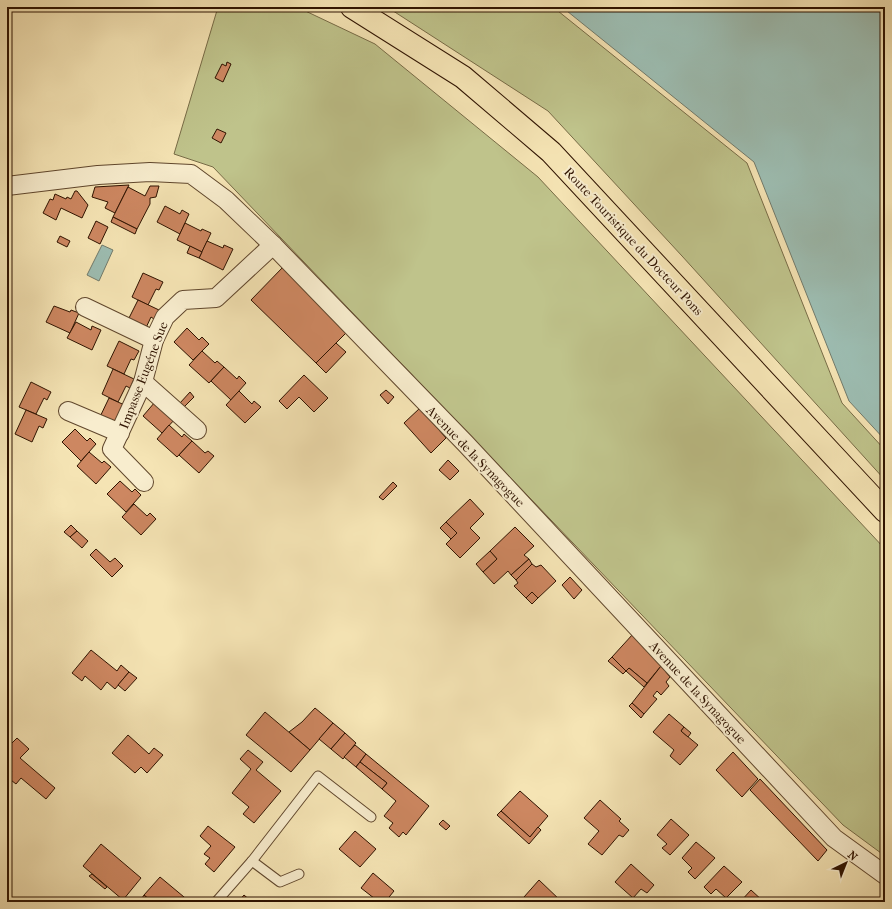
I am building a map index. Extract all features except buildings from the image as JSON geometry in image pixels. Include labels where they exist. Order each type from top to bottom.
[{"type":"highway","name":"Route Touristique du Docteur Pons","points":[[352,7],[463,77],[551,152],[885,511]]},
{"type":"street","name":"Avenue de la Synagogue","points":[[7,186],[98,175],[150,172],[191,174],[226,200],[273,245],[481,460],[834,838],[885,875]]},
{"type":"street","name":"Impasse Eugéne Sue","points":[[144,482],[112,449],[142,382],[154,340],[165,317],[183,300],[216,298],[273,245]]},
{"type":"street","points":[[85,307],[154,340]]},
{"type":"street","points":[[142,382],[197,430]]},
{"type":"street","points":[[68,411],[120,433]]},
{"type":"lane","points":[[216,902],[252,862],[318,776],[370,817]]},
{"type":"lane","points":[[252,862],[280,882],[299,874]]},
{"type":"green space","points":[[218,7],[297,7],[375,44],[538,177],[885,549],[885,856],[843,825],[213,167],[174,154]]},
{"type":"green space","points":[[387,7],[553,7],[747,163],[842,403],[885,450],[885,480],[548,111]]},
{"type":"water","points":[[562,7],[885,7],[885,440],[849,401],[754,162]]},
{"type":"water","points":[[102,245],[113,250],[99,281],[87,275]]}]
